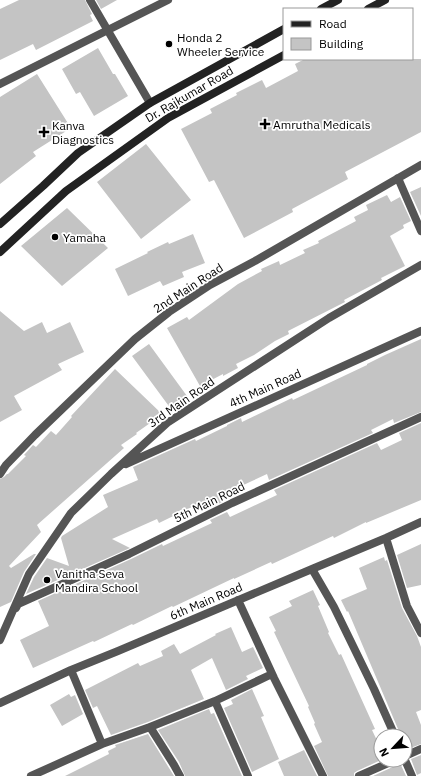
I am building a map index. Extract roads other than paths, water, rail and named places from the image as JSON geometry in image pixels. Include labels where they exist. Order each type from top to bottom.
[{"type":"main road","points":[[323,8],[338,0]]},
{"type":"main road","points":[[370,8],[385,0]]},
{"type":"main road","name":"Dr. Rajkumar Road","points":[[0,224],[44,186],[78,153],[150,103],[283,30]]},
{"type":"main road","name":"Dr. Rajkumar Road","points":[[0,252],[66,191],[168,118],[283,56]]},
{"type":"street","points":[[90,0],[150,103]]},
{"type":"street","points":[[0,84],[168,0]]},
{"type":"street","name":"2nd Main Road","points":[[0,474],[6,465],[35,435],[135,339],[169,312],[210,285],[255,261],[421,165]]},
{"type":"street","points":[[398,178],[421,231]]},
{"type":"street","name":"3rd Main Road","points":[[0,640],[29,574],[71,513],[167,423],[329,318],[421,265]]},
{"type":"street","name":"4th Main Road","points":[[119,467],[421,331]]},
{"type":"street","name":"5th Main Road","points":[[12,614],[18,604],[129,554],[232,503],[421,417]]},
{"type":"street","name":"6th Main Road","points":[[0,703],[71,670],[118,652],[421,522]]},
{"type":"street","points":[[386,538],[407,606],[421,633]]},
{"type":"street","points":[[312,569],[334,606],[391,728]]},
{"type":"street","points":[[238,600],[322,776]]},
{"type":"street","points":[[71,670],[102,744]]},
{"type":"street","points":[[31,776],[102,744],[150,727],[214,701],[272,674]]},
{"type":"street","points":[[214,701],[248,776]]},
{"type":"street","points":[[150,727],[180,776]]},
{"type":"street","points":[[359,776],[377,768]]},
{"type":"place","name":"Honda 2 Wheeler Service","points":[[169,44]]},
{"type":"place","name":"Amrutha Medicals","points":[[265,124]]},
{"type":"place","name":"Kanva Diagnostics","points":[[44,132]]},
{"type":"place","name":"Yamaha","points":[[55,237]]},
{"type":"place","name":"Vanitha Seva Mandira School","points":[[47,580]]}]
